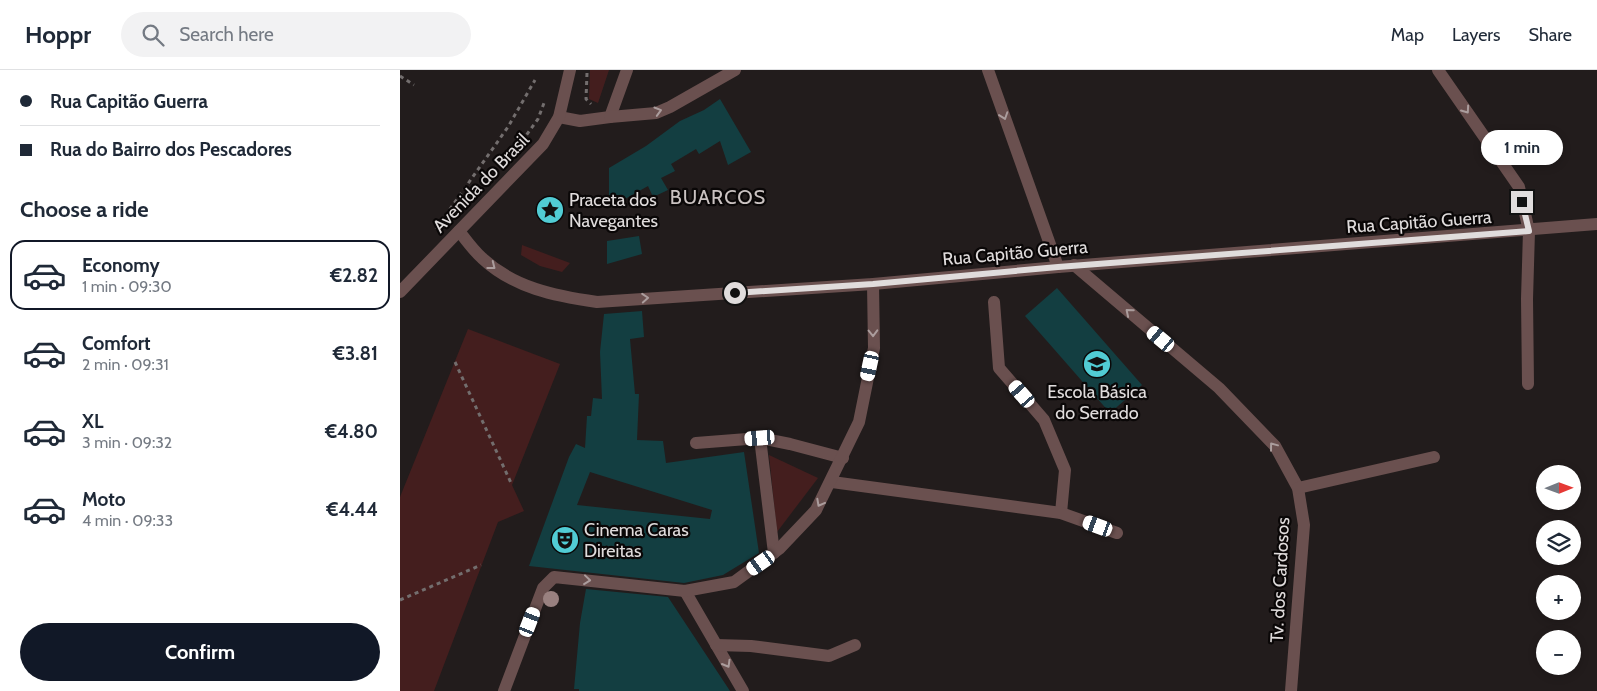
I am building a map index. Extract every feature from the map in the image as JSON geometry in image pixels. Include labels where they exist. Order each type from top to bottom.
[{"type":"street","name":"Avenida do Brasil","points":[[400,292],[543,144],[559,116],[570,70]]},
{"type":"street","points":[[610,117],[627,70]]},
{"type":"street","points":[[559,116],[580,121],[656,113],[735,70]]},
{"type":"street","points":[[988,70],[1058,267]]},
{"type":"street","points":[[1438,70],[1519,187],[1529,231],[1527,299],[1528,384]]},
{"type":"street","name":"Rua Capitão Guerra","points":[[459,231],[481,257],[498,271],[518,283],[541,292],[597,302],[873,284],[1058,267],[1529,231],[1597,224]]},
{"type":"street","name":"Tv. dos Cardosos","points":[[1074,266],[1219,388],[1275,446],[1298,488],[1304,525],[1291,691]]},
{"type":"street","points":[[504,691],[543,588],[554,577],[685,591],[734,582],[774,553],[816,510],[832,482],[859,422],[874,348],[873,284]]},
{"type":"street","points":[[994,302],[999,368],[1044,420],[1065,470],[1061,513]]},
{"type":"street","points":[[696,442],[760,438],[843,458]]},
{"type":"street","points":[[760,438],[774,553]]},
{"type":"street","points":[[1298,488],[1434,457]]},
{"type":"street","points":[[832,482],[1061,513],[1117,533]]},
{"type":"street","points":[[685,591],[742,691]]},
{"type":"street","points":[[716,645],[750,646],[830,656],[855,645]]},
{"type":"path","points":[[587,70],[586,99],[589,104],[598,105]]},
{"type":"path","points":[[400,76],[414,85]]},
{"type":"path","points":[[434,233],[508,128],[535,80]]},
{"type":"path","points":[[454,362],[512,485]]},
{"type":"path","points":[[400,600],[481,565]]},
{"type":"shaded area","points":[[590,70],[609,70],[598,103],[589,99]]},
{"type":"shaded area","points":[[522,245],[570,263],[562,272],[540,266],[521,255]]},
{"type":"shaded area","points":[[468,329],[560,364],[512,485],[524,511],[498,522],[434,691],[400,691],[400,497]]},
{"type":"shaded area","points":[[769,455],[818,478],[777,532]]},
{"type":"building","points":[[720,99],[751,152],[728,165],[720,141],[699,154],[696,149],[671,164],[675,171],[661,178],[668,190],[653,197],[648,186],[609,208],[609,168],[646,146],[680,121],[704,110]]},
{"type":"building","points":[[639,236],[642,254],[607,264],[607,241]]},
{"type":"building","points":[[1057,288],[1142,385],[1110,413],[1025,316]]},
{"type":"building","points":[[642,311],[644,337],[630,339],[635,394],[639,394],[637,440],[663,441],[666,463],[744,452],[759,553],[723,575],[684,583],[529,566],[569,457],[576,444],[585,448],[587,416],[591,416],[593,398],[602,399],[600,352],[604,314]],"holes":[[[590,472],[712,510],[710,519],[577,505]]]},
{"type":"building","points":[[586,589],[668,597],[730,691],[579,691],[579,689],[574,689],[580,623]]},
{"type":"place","name":"Praceta dos Navegantes","points":[[550,210]]},
{"type":"place","name":"Escola Básica do Serrado","points":[[1097,364]]},
{"type":"place","name":"Cinema Caras Direitas","points":[[565,540]]},
{"type":"district","name":"BUARCOS","points":[[718,197]]},
{"type":"route","points":[[735,293],[873,284],[1058,267],[1529,231],[1522,202]]}]
